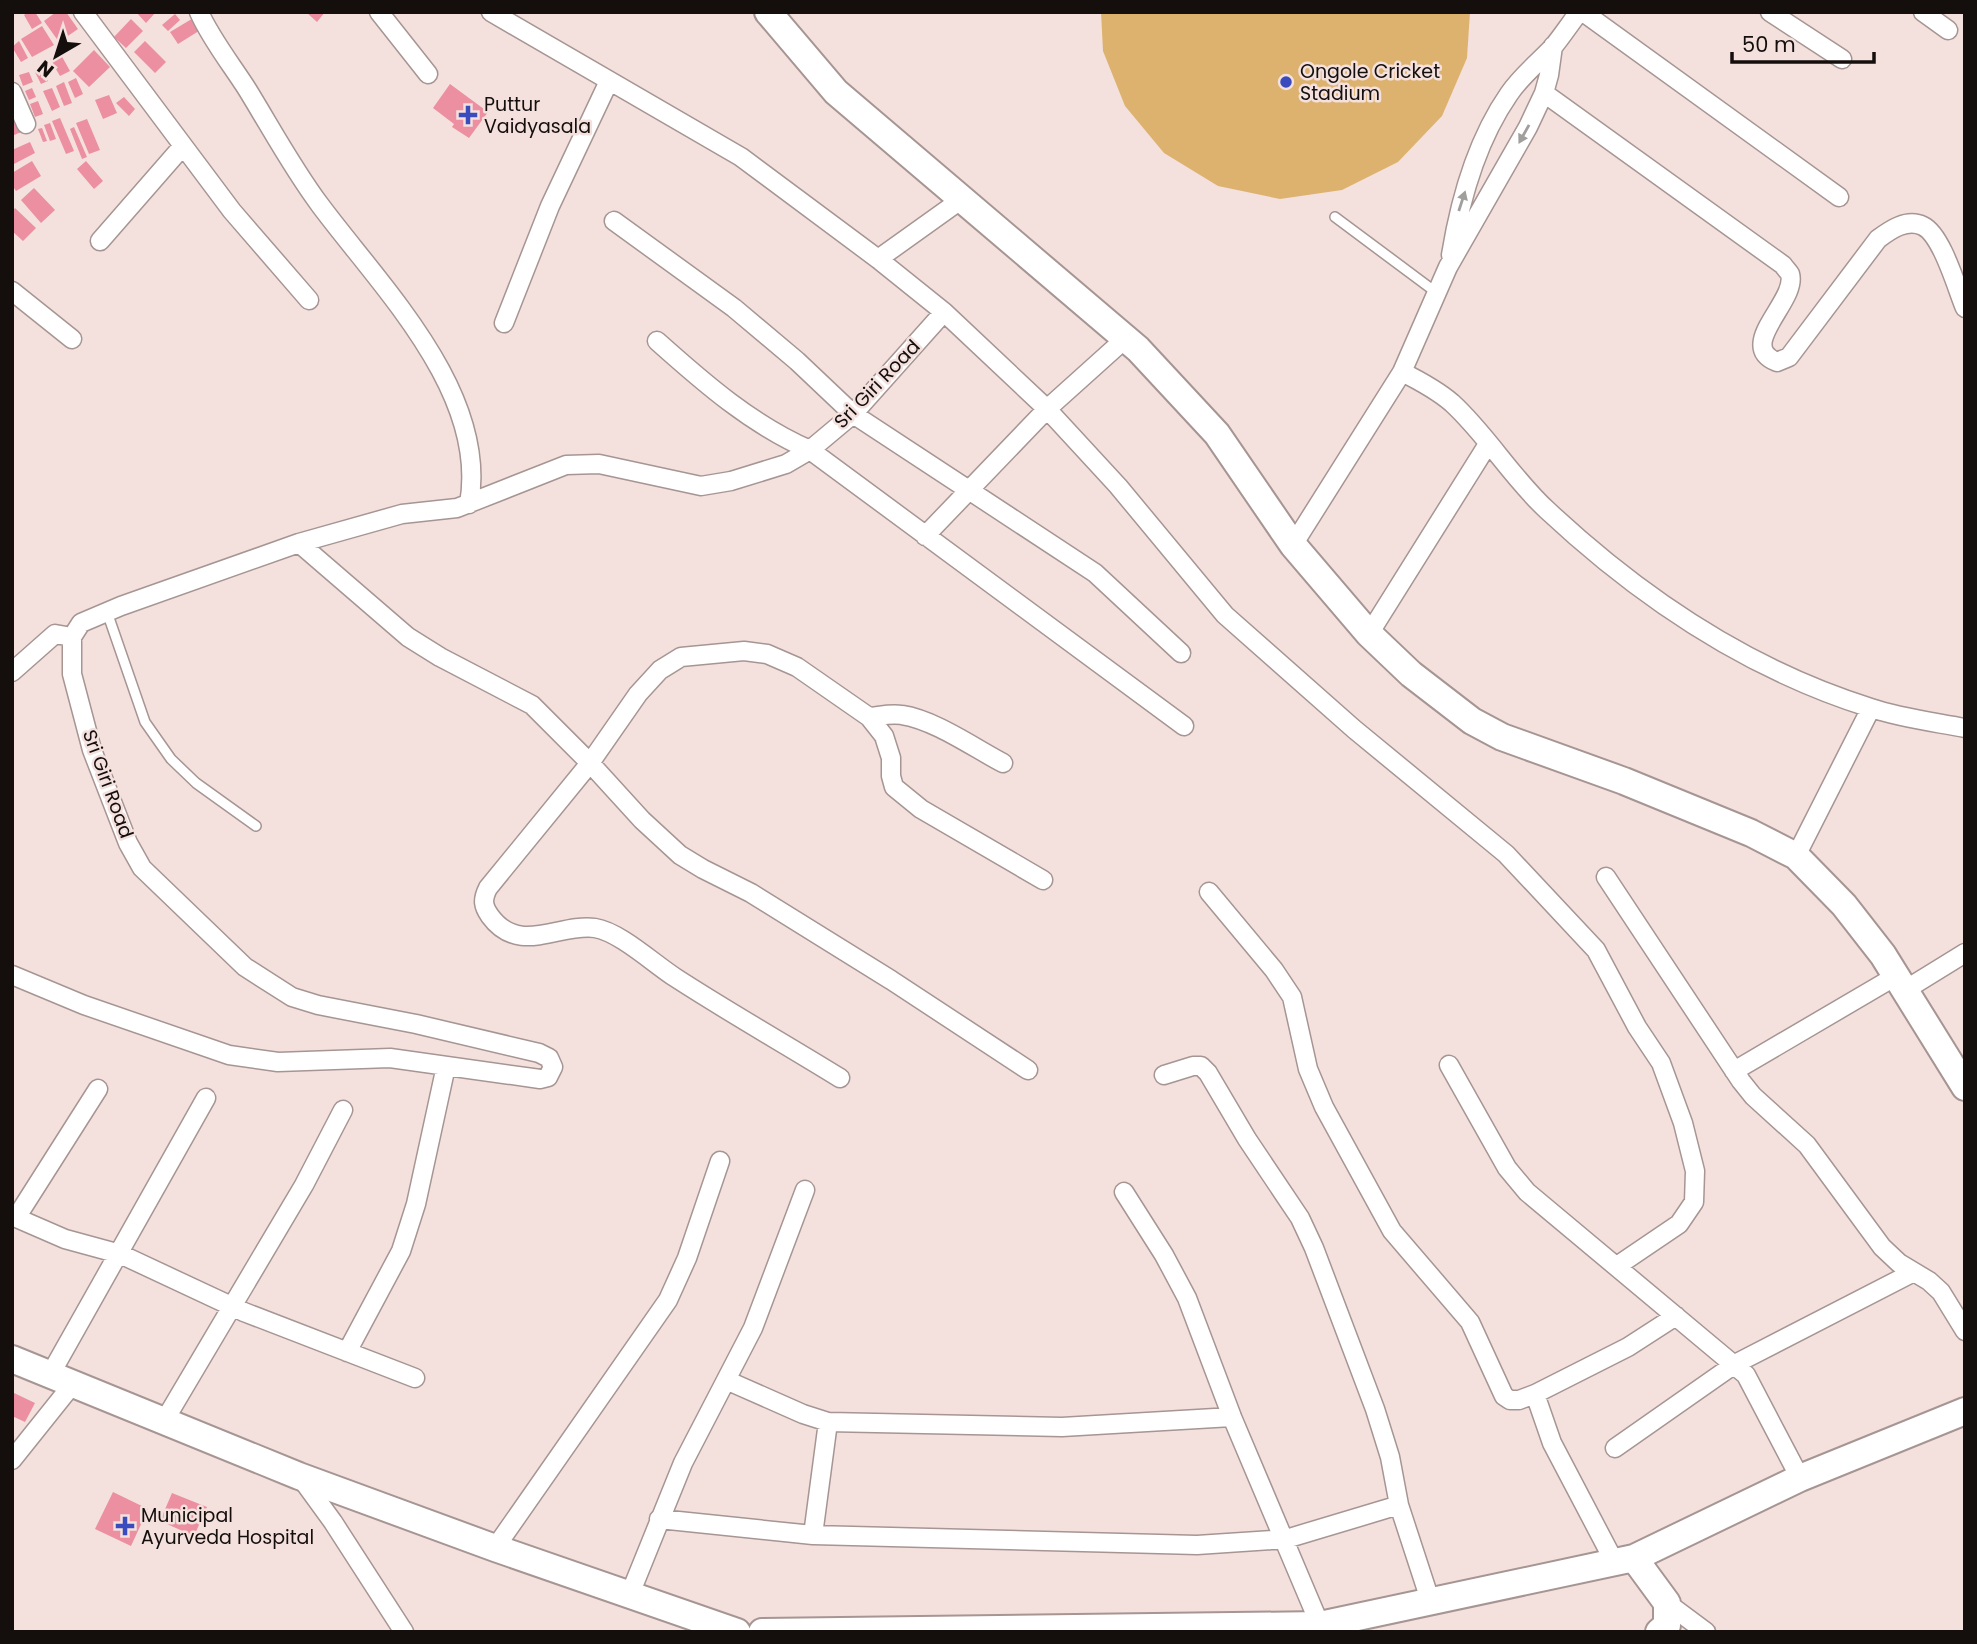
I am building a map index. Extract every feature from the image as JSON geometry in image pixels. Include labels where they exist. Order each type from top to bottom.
[{"type":"street","points":[[83,12],[232,211],[309,300]]},
{"type":"street","points":[[199,12],[306,187],[384,284],[440,369],[467,432],[472,485],[469,504]]},
{"type":"street","points":[[379,12],[428,74]]},
{"type":"street","points":[[492,12],[741,157],[944,312],[1047,409],[1118,486],[1225,615],[1354,729],[1506,854],[1596,950],[1637,1027],[1661,1063],[1683,1124],[1695,1171],[1694,1202],[1679,1224],[1618,1266]]},
{"type":"street","points":[[768,12],[836,92],[1126,338],[1217,434],[1293,545],[1370,634],[1411,674],[1472,721],[1502,737],[1624,781],[1751,833],[1796,856],[1844,905],[1883,954],[1965,1087]]},
{"type":"street","points":[[1448,267],[1458,216],[1496,116],[1510,93],[1581,12],[1839,197]]},
{"type":"street","points":[[1770,12],[1842,60]]},
{"type":"street","points":[[1923,12],[1948,30]]},
{"type":"street","points":[[1293,545],[1402,372],[1448,267],[1528,127],[1544,93],[1553,47]]},
{"type":"street","points":[[504,323],[550,206],[609,81]]},
{"type":"street","points":[[12,92],[26,124]]},
{"type":"street","points":[[1544,93],[1783,265],[1790,275],[1789,285],[1763,338],[1763,351],[1768,359],[1777,362],[1789,357],[1878,239],[1894,228],[1910,224],[1924,226],[1935,237],[1965,308]]},
{"type":"street","points":[[100,241],[182,147]]},
{"type":"street","points":[[878,259],[962,199]]},
{"type":"street","points":[[614,221],[734,308],[797,361],[853,414],[1095,573],[1181,653]]},
{"type":"street","points":[[12,291],[72,339]]},
{"type":"street","name":"Sri Giri Road","points":[[12,975],[83,1005],[229,1055],[278,1062],[390,1058],[540,1079],[548,1077],[553,1067],[549,1058],[539,1053],[416,1024],[318,1005],[292,997],[245,967],[142,869],[128,843],[92,750],[72,674],[72,637],[81,623],[107,612],[299,543],[402,514],[457,508],[566,465],[599,464],[701,486],[786,464],[810,450],[853,414],[944,312]]},
{"type":"street","points":[[925,536],[1047,409],[1126,338]]},
{"type":"street","points":[[657,341],[741,411],[788,440],[810,450],[1184,726]]},
{"type":"street","points":[[1402,372],[1431,387],[1451,402],[1545,509],[1594,552],[1664,604],[1732,649],[1766,667],[1871,708],[1965,728]]},
{"type":"street","points":[[1370,634],[1488,444]]},
{"type":"street","points":[[299,543],[408,637],[440,657],[532,705],[590,762],[642,820],[680,855],[751,893],[1028,1070]]},
{"type":"street","points":[[12,672],[55,634],[72,637]]},
{"type":"street","points":[[840,1078],[677,978],[613,935],[595,928],[533,937],[520,936],[494,921],[484,907],[483,897],[488,888],[590,762],[638,694],[660,670],[681,657],[744,650],[767,654],[797,667],[869,717],[884,736],[891,758],[894,787],[903,795],[921,809],[1043,880]]},
{"type":"street","points":[[1796,856],[1871,708]]},
{"type":"street","points":[[869,717],[906,715],[932,725],[1003,763]]},
{"type":"street","points":[[1606,877],[1753,1096],[1807,1145],[1882,1247],[1912,1273],[1929,1281],[1941,1292],[1965,1331]]},
{"type":"street","points":[[1209,892],[1274,970],[1292,997],[1308,1069],[1324,1107],[1392,1231],[1470,1322],[1504,1395],[1510,1400],[1519,1400],[1535,1394],[1628,1347],[1676,1316]]},
{"type":"street","points":[[1734,1071],[1900,983],[1965,953]]},
{"type":"street","points":[[1450,1065],[1507,1168],[1520,1184],[1553,1215],[1734,1364],[1754,1388],[1800,1478]]},
{"type":"street","points":[[347,1352],[401,1251],[416,1204],[446,1066]]},
{"type":"street","points":[[1164,1075],[1193,1066],[1201,1066],[1208,1073],[1247,1139],[1300,1218],[1375,1409],[1390,1457],[1399,1505],[1431,1602]]},
{"type":"street","points":[[98,1089],[14,1217],[65,1239],[120,1254],[232,1307],[415,1378]]},
{"type":"street","points":[[12,1460],[61,1380],[120,1254],[206,1098]]},
{"type":"street","points":[[163,1423],[304,1185],[343,1110]]},
{"type":"street","points":[[495,1548],[668,1300],[687,1258],[720,1161]]},
{"type":"street","points":[[630,1594],[683,1463],[753,1328],[805,1190]]},
{"type":"street","points":[[1124,1192],[1164,1255],[1187,1298],[1232,1417],[1323,1628]]},
{"type":"street","points":[[1615,1448],[1734,1364],[1912,1273]]},
{"type":"street","points":[[12,1359],[163,1423],[299,1476],[737,1632]]},
{"type":"street","points":[[726,1380],[803,1414],[828,1422],[1062,1427],[1232,1417]]},
{"type":"street","points":[[1535,1394],[1552,1443],[1624,1560],[1667,1603],[1706,1632]]},
{"type":"street","points":[[762,1632],[1323,1628],[1624,1560],[1800,1478],[1965,1411]]},
{"type":"street","points":[[813,1535],[828,1422]]},
{"type":"street","points":[[299,1476],[333,1522],[397,1630]]},
{"type":"street","points":[[659,1519],[813,1535],[1197,1545],[1286,1539],[1399,1505]]},
{"type":"street","points":[[1659,1632],[1667,1625],[1667,1603]]},
{"type":"lane","points":[[1335,217],[1437,293]]},
{"type":"lane","points":[[107,612],[145,722],[171,759],[196,783],[256,826]]},
{"type":"shaded area","name":"Ongole Cricket Stadium","points":[[1101,12],[1470,12],[1467,58],[1442,116],[1398,162],[1342,190],[1280,199],[1218,186],[1164,153],[1125,106],[1103,51]]},
{"type":"building","points":[[35,12],[42,23],[32,29],[24,15]]},
{"type":"building","points":[[56,12],[66,12],[78,29],[59,42],[44,21]]},
{"type":"building","points":[[136,12],[156,12],[146,23]]},
{"type":"building","points":[[306,12],[325,12],[317,22]]},
{"type":"building","points":[[175,14],[180,20],[168,31],[162,25]]},
{"type":"building","points":[[195,17],[202,29],[178,44],[170,32]]},
{"type":"building","points":[[131,19],[143,31],[126,48],[114,37]]},
{"type":"building","points":[[42,26],[54,45],[32,57],[21,39]]},
{"type":"building","points":[[19,41],[28,58],[21,62],[12,47]]},
{"type":"building","points":[[145,41],[166,62],[155,73],[134,52]]},
{"type":"building","points":[[94,50],[110,67],[89,87],[73,71]]},
{"type":"building","points":[[60,53],[70,71],[60,76],[50,59]]},
{"type":"building","points":[[40,67],[48,81],[41,84],[34,70]]},
{"type":"building","points":[[29,72],[33,82],[23,86],[19,75]]},
{"type":"building","points":[[76,78],[83,94],[75,98],[68,82]]},
{"type":"building","points":[[64,82],[72,103],[64,106],[56,86]]},
{"type":"building","points":[[450,84],[488,112],[469,138],[452,127],[454,124],[433,108]]},
{"type":"building","points":[[32,88],[36,97],[29,100],[25,91]]},
{"type":"building","points":[[52,88],[60,107],[52,111],[43,91]]},
{"type":"building","points":[[109,95],[117,113],[103,119],[95,100]]},
{"type":"building","points":[[124,97],[135,109],[129,116],[116,103]]},
{"type":"building","points":[[38,101],[43,114],[35,117],[30,104]]},
{"type":"building","points":[[60,118],[74,151],[66,154],[52,121]]},
{"type":"building","points":[[15,119],[21,132],[12,136],[12,120]]},
{"type":"building","points":[[87,119],[100,150],[89,154],[76,123]]},
{"type":"building","points":[[50,123],[56,139],[50,141],[44,125]]},
{"type":"building","points":[[74,127],[87,157],[82,159],[70,129]]},
{"type":"building","points":[[42,128],[47,141],[43,142],[38,129]]},
{"type":"building","points":[[30,142],[35,153],[12,165],[12,150]]},
{"type":"building","points":[[32,161],[41,176],[16,191],[12,185],[12,173]]},
{"type":"building","points":[[86,161],[103,181],[94,189],[77,169]]},
{"type":"building","points":[[34,188],[55,210],[41,223],[21,200]]},
{"type":"building","points":[[15,208],[36,228],[23,241],[12,231],[12,212]]},
{"type":"building","points":[[12,1392],[35,1403],[25,1422],[12,1416]]},
{"type":"building","points":[[113,1492],[148,1509],[131,1546],[95,1529]]},
{"type":"building","points":[[172,1493],[207,1507],[194,1536],[160,1521]]},
{"type":"place","name":"Ongole Cricket Stadium","points":[[1286,82]]},
{"type":"place","name":"Puttur Vaidyasala","points":[[468,115]]},
{"type":"place","name":"Municipal Ayurveda Hospital","points":[[125,1526]]}]
